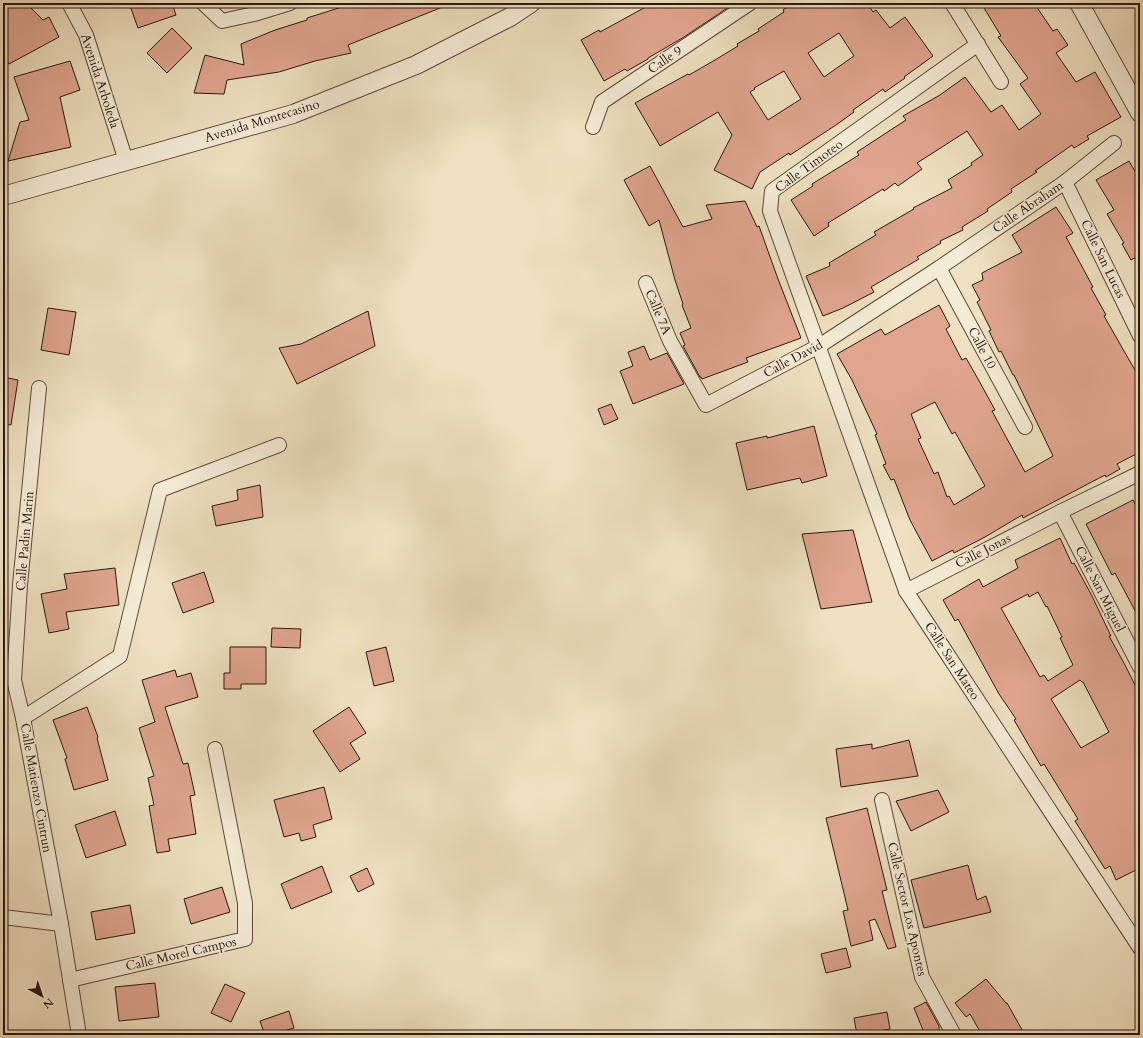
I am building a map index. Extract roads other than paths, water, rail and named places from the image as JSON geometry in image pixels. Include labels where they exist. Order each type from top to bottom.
[{"type":"street","name":"Avenida Arboleda","points":[[69,3],[86,35],[126,161]]},
{"type":"street","points":[[203,3],[222,21],[254,14],[290,3]]},
{"type":"street","name":"Avenida Montecasino","points":[[3,196],[293,114],[416,65],[510,17],[531,3]]},
{"type":"street","name":"Calle 9","points":[[593,127],[602,102],[750,3]]},
{"type":"street","points":[[952,3],[1000,82]]},
{"type":"street","points":[[1078,3],[1140,113]]},
{"type":"street","name":"Calle Timoteo","points":[[819,346],[770,211],[772,191],[978,44]]},
{"type":"street","name":"Calle Abraham","points":[[939,268],[1065,182],[1114,143]]},
{"type":"street","name":"Calle San Lucas","points":[[1065,182],[1140,336]]},
{"type":"street","name":"Calle David","points":[[670,341],[706,405],[819,346],[939,268]]},
{"type":"street","name":"Calle 10","points":[[939,268],[1025,427]]},
{"type":"street","name":"Calle 7A","points":[[646,283],[670,341]]},
{"type":"street","name":"Calle San Mateo","points":[[819,346],[906,591],[1140,948]]},
{"type":"street","name":"Calle Padin Marin","points":[[23,718],[14,680],[20,585],[39,388]]},
{"type":"street","name":"Calle Matienzo Cintrun","points":[[79,1035],[61,924],[23,718],[120,656],[160,490],[280,445]]},
{"type":"street","points":[[1060,512],[1140,473]]},
{"type":"street","name":"Calle Jonas","points":[[906,591],[1060,512]]},
{"type":"street","name":"Calle San Miguel","points":[[1060,512],[1140,667]]},
{"type":"street","name":"Calle Morel Campos","points":[[70,980],[245,939],[245,903],[215,749]]},
{"type":"street","name":"Calle Sector Los Apontes","points":[[882,800],[922,977],[954,1035]]},
{"type":"street","points":[[3,917],[61,924]]}]
